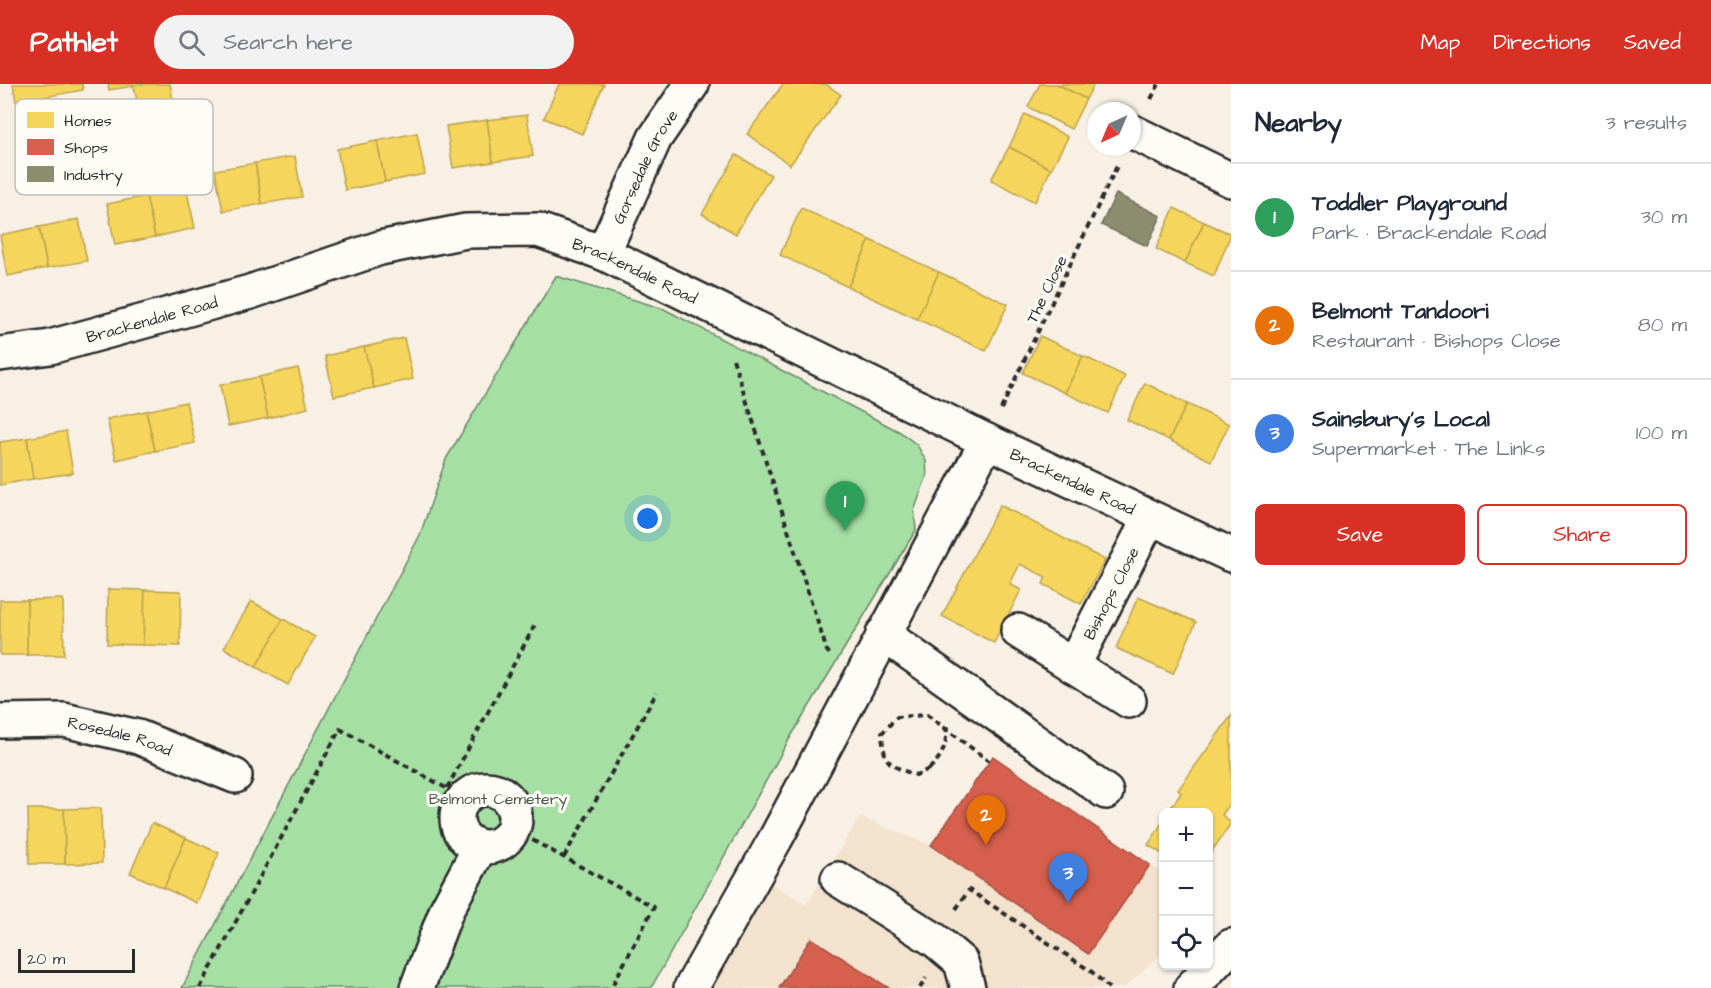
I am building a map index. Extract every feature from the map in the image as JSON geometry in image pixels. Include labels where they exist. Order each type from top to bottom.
[{"type":"street","name":"Gorsedale Grove","points":[[603,253],[655,138],[692,84]]},
{"type":"street","points":[[1141,150],[1231,180]]},
{"type":"street","name":"Brackendale Road","points":[[0,354],[50,347],[250,292],[380,248],[466,231],[538,230],[603,253],[1149,519],[1231,555]]},
{"type":"street","points":[[691,988],[776,838],[987,441]]},
{"type":"street","name":"Bishops Close","points":[[1074,666],[1149,519]]},
{"type":"street","points":[[1018,631],[1129,701]]},
{"type":"street","points":[[883,634],[1106,792]]},
{"type":"street","name":"Rosedale Road","points":[[0,721],[64,720],[138,737],[234,776]]},
{"type":"street","points":[[495,789],[509,798],[516,813],[514,830],[506,841],[494,847],[480,847],[466,840],[458,827],[456,793],[495,789]]},
{"type":"street","points":[[417,988],[447,909],[480,847]]},
{"type":"street","points":[[838,879],[935,940],[961,962],[968,988]]},
{"type":"street","points":[[1191,988],[1231,946]]},
{"type":"path","name":"The Close","points":[[987,441],[1122,156]]},
{"type":"path","points":[[718,310],[827,651],[857,683]]},
{"type":"path","points":[[200,988],[340,729],[456,793],[535,625]]},
{"type":"path","points":[[948,681],[946,744],[942,758],[916,776],[893,767],[884,757],[882,733],[897,717],[927,715],[989,761]]},
{"type":"path","points":[[564,857],[657,692]]},
{"type":"path","points":[[514,830],[654,907],[612,988]]},
{"type":"path","points":[[1059,951],[1092,972],[1109,988]]},
{"type":"shaded area","points":[[993,756],[1159,871],[1159,956],[1124,988],[691,988],[756,874],[806,905],[860,817],[931,845]]},
{"type":"green space","name":"Belmont Cemetery","points":[[556,276],[664,309],[900,432],[917,445],[926,461],[927,475],[914,511],[916,530],[787,743],[651,988],[182,988],[420,535],[446,459]]},
{"type":"building: Homes","points":[[13,84],[82,84],[83,90],[33,99],[16,99]]},
{"type":"building: Homes","points":[[108,84],[170,84],[173,99],[137,99],[134,86],[109,90]]},
{"type":"building: Homes","points":[[559,84],[604,84],[582,134],[544,118]]},
{"type":"building: Homes","points":[[783,84],[826,84],[841,95],[790,165],[747,134]]},
{"type":"building: Homes","points":[[1040,84],[1057,84],[1086,99],[1071,129],[1028,107]]},
{"type":"building: Homes","points":[[1057,84],[1094,84],[1086,99]]},
{"type":"building: Homes","points":[[1025,114],[1068,137],[1051,169],[1009,147]]},
{"type":"building: Homes","points":[[527,115],[533,156],[493,162],[487,120]]},
{"type":"building: Homes","points":[[487,120],[493,162],[453,168],[446,126]]},
{"type":"building: Homes","points":[[417,133],[425,174],[385,182],[377,141]]},
{"type":"building: Homes","points":[[377,141],[385,182],[345,190],[337,149]]},
{"type":"building: Homes","points":[[1009,147],[1051,169],[1035,202],[991,180]]},
{"type":"building: Homes","points":[[736,155],[771,175],[736,234],[702,214]]},
{"type":"building: Homes","points":[[295,156],[302,197],[262,204],[255,163]]},
{"type":"building: Homes","points":[[255,163],[262,204],[223,211],[215,170]]},
{"type":"building: Homes","points":[[188,195],[195,228],[155,237],[146,196]]},
{"type":"building: Homes","points":[[146,196],[155,237],[115,245],[107,204]]},
{"type":"building: Homes","points":[[801,208],[870,240],[848,287],[780,255]]},
{"type":"building: Homes","points":[[1174,208],[1204,222],[1185,263],[1156,249]]},
{"type":"building: Homes","points":[[79,219],[87,261],[47,268],[39,227]]},
{"type":"building: Homes","points":[[1204,222],[1231,234],[1214,276],[1185,263]]},
{"type":"building: Homes","points":[[39,227],[47,268],[7,276],[0,235]]},
{"type":"building: Homes","points":[[870,240],[939,272],[917,319],[848,287]]},
{"type":"building: Homes","points":[[939,272],[1008,304],[986,351],[917,319]]},
{"type":"building: Homes","points":[[1040,336],[1083,356],[1065,393],[1023,373]]},
{"type":"building: Homes","points":[[404,338],[413,379],[374,388],[364,347]]},
{"type":"building: Homes","points":[[364,347],[374,388],[334,396],[325,356]]},
{"type":"building: Homes","points":[[1083,356],[1125,376],[1108,413],[1065,393]]},
{"type":"building: Homes","points":[[298,368],[308,408],[268,418],[259,377]]},
{"type":"building: Homes","points":[[259,377],[268,418],[228,426],[220,385]]},
{"type":"building: Homes","points":[[1145,383],[1187,404],[1169,440],[1127,420]]},
{"type":"building: Homes","points":[[186,402],[195,443],[155,451],[146,411]]},
{"type":"building: Homes","points":[[1187,404],[1229,424],[1211,461],[1169,440]]},
{"type":"building: Homes","points":[[146,411],[155,451],[116,460],[107,419]]},
{"type":"building: Homes","points":[[66,431],[73,473],[33,479],[27,438]]},
{"type":"building: Homes","points":[[27,438],[33,479],[0,485],[0,442]]},
{"type":"building: Homes","points":[[1000,505],[1105,560],[1081,604],[1043,584],[1046,577],[1020,564],[1010,584],[1021,590],[994,643],[942,616]]},
{"type":"building: Homes","points":[[108,589],[145,590],[143,645],[107,644]]},
{"type":"building: Homes","points":[[145,590],[181,591],[180,646],[143,645]]},
{"type":"building: Homes","points":[[1138,597],[1196,622],[1173,674],[1116,648]]},
{"type":"building: Homes","points":[[63,599],[64,655],[27,655],[27,600]]},
{"type":"building: Homes","points":[[0,600],[27,600],[27,655],[0,655]]},
{"type":"building: Homes","points":[[251,601],[283,619],[256,667],[224,648]]},
{"type":"building: Homes","points":[[283,619],[315,637],[288,685],[256,667]]},
{"type":"building: Homes","points":[[1231,716],[1231,802],[1222,815],[1231,823],[1213,850],[1213,808],[1171,808],[1181,793],[1178,790]]},
{"type":"building: Homes","points":[[101,808],[102,863],[65,864],[64,809]]},
{"type":"building: Homes","points":[[28,809],[64,809],[65,864],[29,864]]},
{"type":"building: Homes","points":[[152,823],[186,838],[164,888],[130,873]]},
{"type":"building: Homes","points":[[1159,828],[1159,852],[1148,845]]},
{"type":"building: Homes","points":[[186,838],[219,853],[197,903],[164,888]]},
{"type":"building: Shops","points":[[993,756],[1150,865],[1088,954],[931,845]]},
{"type":"building: Shops","points":[[811,938],[889,988],[779,988]]},
{"type":"building: Industry","points":[[1116,194],[1161,216],[1147,246],[1101,225]]},
{"type":"place","name":"Toddler Playground","points":[[845,531]]},
{"type":"place","name":"Belmont Tandoori","points":[[986,845]]},
{"type":"place","name":"Sainsbury's Local","points":[[1068,903]]}]
